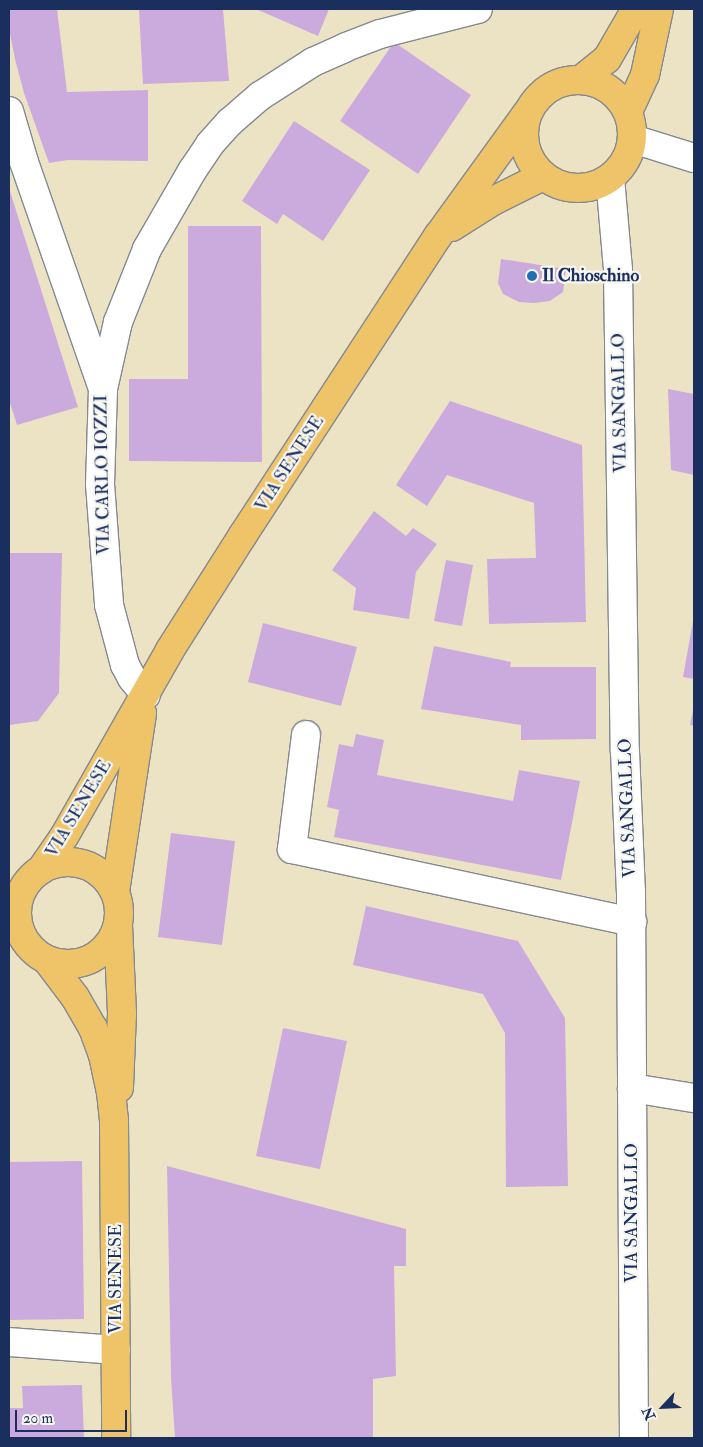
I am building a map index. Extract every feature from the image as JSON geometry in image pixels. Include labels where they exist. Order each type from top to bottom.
[{"type":"main road","name":"VIA SENESE","points":[[28,878],[69,827],[170,650],[438,236],[536,99],[549,87],[565,81],[582,79],[607,59],[636,9]]},
{"type":"main road","points":[[628,112],[645,75],[659,9]]},
{"type":"main road","points":[[527,114],[524,130],[525,147],[532,163],[543,176],[558,185],[575,189],[594,187],[610,178],[621,168],[629,154],[633,139],[628,112],[621,100],[610,90],[597,83],[582,79]]},
{"type":"main road","name":"VIA SENESE","points":[[438,236],[477,210],[543,176]]},
{"type":"main road","name":"VIA SENESE","points":[[115,892],[146,695]]},
{"type":"main road","points":[[74,863],[91,867],[105,878],[115,892],[120,908],[118,925],[113,939],[104,950],[91,959],[77,964],[62,964],[28,949],[21,932],[18,902],[28,878],[58,864],[74,863]]},
{"type":"main road","name":"VIA SENESE","points":[[114,1120],[122,1047],[118,925]]},
{"type":"main road","name":"VIA SENESE","points":[[28,949],[75,997],[96,1035],[111,1092],[114,1120],[116,1438]]},
{"type":"street","points":[[102,388],[118,322],[147,249],[192,171],[210,144],[230,122],[260,96],[313,62],[380,34],[478,9]]},
{"type":"street","name":"VIA CARLO IOZZI","points":[[9,111],[24,162],[102,388],[100,484],[108,595],[125,665],[132,678],[146,695]]},
{"type":"street","points":[[633,139],[694,158]]},
{"type":"street","name":"VIA SANGALLO","points":[[610,178],[618,279],[626,759],[632,922],[634,1438]]},
{"type":"street","points":[[306,735],[292,849],[632,922]]},
{"type":"street","points":[[632,1088],[694,1098]]},
{"type":"street","points":[[9,1342],[116,1350]]},
{"type":"building","points":[[9,9],[57,9],[67,92],[148,90],[148,161],[68,160],[49,163],[24,93],[15,59],[9,29]]},
{"type":"building","points":[[223,9],[229,81],[143,84],[139,10]]},
{"type":"building","points":[[256,9],[329,9],[318,36]]},
{"type":"building","points":[[394,42],[471,95],[418,174],[340,121]]},
{"type":"building","points":[[294,121],[370,170],[323,241],[283,214],[277,224],[242,201]]},
{"type":"building","points":[[9,188],[78,407],[17,425],[9,400]]},
{"type":"building","points":[[188,226],[261,226],[262,462],[129,461],[129,379],[188,379]]},
{"type":"building","name":"Il Chioschino","points":[[501,259],[566,269],[563,292],[550,301],[534,303],[519,302],[503,294],[498,283]]},
{"type":"building","points":[[668,389],[694,394],[694,475],[671,470]]},
{"type":"building","points":[[450,401],[582,445],[586,622],[489,624],[487,559],[536,558],[534,503],[447,475],[427,506],[396,485]]},
{"type":"building","points":[[374,511],[406,536],[413,528],[437,544],[416,572],[409,619],[353,610],[356,588],[332,570]]},
{"type":"building","points":[[9,553],[62,553],[59,693],[38,721],[9,725]]},
{"type":"building","points":[[446,560],[473,565],[462,626],[434,621]]},
{"type":"building","points":[[694,621],[694,679],[683,677]]},
{"type":"building","points":[[263,623],[357,647],[341,706],[248,682]]},
{"type":"building","points":[[434,646],[511,662],[510,667],[596,667],[596,739],[521,740],[521,725],[421,709]]},
{"type":"building","points":[[694,710],[694,726],[690,725]]},
{"type":"building","points":[[356,734],[384,740],[377,775],[513,801],[519,770],[580,781],[561,880],[334,837],[339,810],[327,807],[339,744],[353,747]]},
{"type":"building","points":[[171,833],[235,841],[222,945],[158,937]]},
{"type":"building","points":[[366,906],[518,941],[565,1018],[568,1186],[506,1187],[505,1033],[483,994],[353,965]]},
{"type":"building","points":[[283,1028],[347,1041],[320,1169],[256,1156]]},
{"type":"building","points":[[82,1161],[84,1319],[9,1320],[9,1162]]},
{"type":"building","points":[[167,1166],[406,1229],[406,1266],[394,1266],[396,1376],[373,1379],[373,1438],[175,1438],[171,1378]]},
{"type":"building","points":[[82,1385],[84,1438],[9,1438],[9,1408],[23,1408],[22,1386]]},
{"type":"place","name":"Il Chioschino","points":[[532,276]]}]
